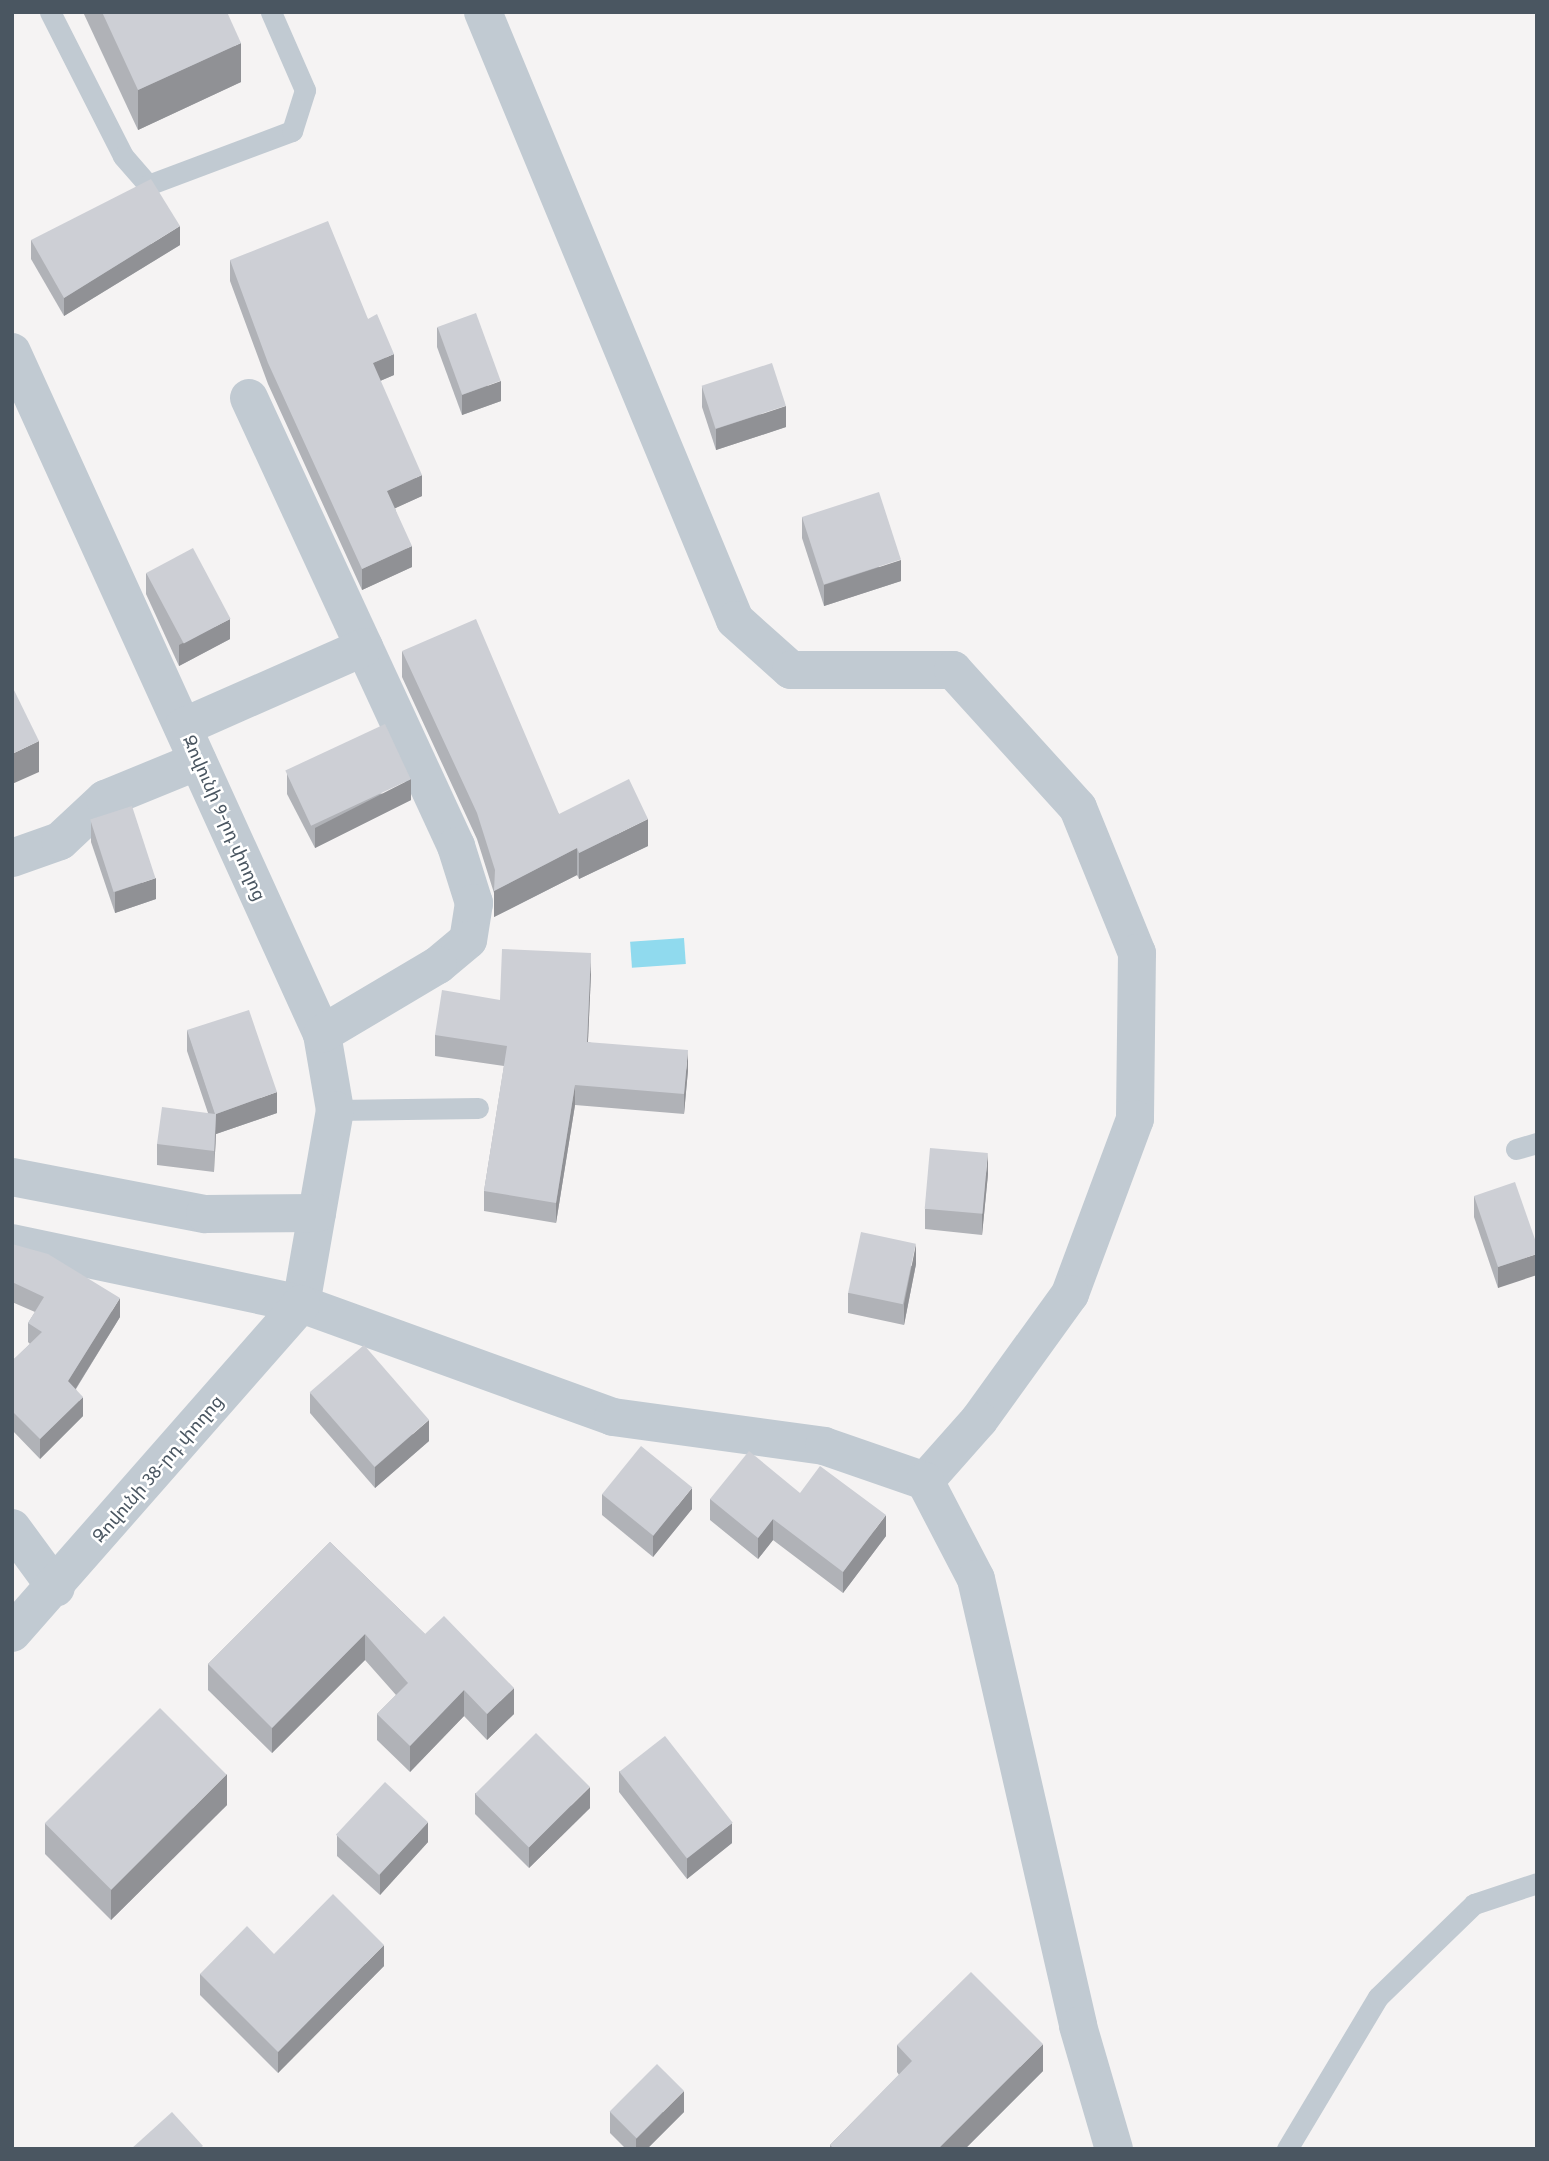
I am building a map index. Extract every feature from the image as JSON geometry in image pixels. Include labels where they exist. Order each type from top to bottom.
[{"type":"street","points":[[483,12],[735,620],[791,670],[953,670],[1077,808],[1137,953],[1135,1118],[1070,1294],[979,1420],[925,1481]]},
{"type":"street","name":"Զովունի 9-րդ փողոց","points":[[12,352],[322,1034],[335,1111],[301,1304]]},
{"type":"street","points":[[249,398],[456,846],[474,903],[468,940],[438,965],[322,1034]]},
{"type":"street","points":[[183,727],[364,647]]},
{"type":"street","points":[[12,858],[60,841],[105,799],[198,761]]},
{"type":"street","points":[[12,1177],[205,1214],[317,1213]]},
{"type":"street","points":[[12,1243],[301,1304],[613,1416],[824,1446],[925,1481],[976,1579],[1078,2026],[1115,2149]]},
{"type":"street","name":"Զովունի 38-րդ փողոց","points":[[12,1633],[55,1588],[301,1304]]},
{"type":"street","points":[[12,1528],[55,1588]]},
{"type":"lane","points":[[50,12],[123,156],[148,185],[292,131],[305,90],[271,12]]},
{"type":"lane","points":[[335,1111],[478,1108]]},
{"type":"lane","points":[[1516,1149],[1537,1143]]},
{"type":"lane","points":[[1287,2149],[1378,1997],[1474,1905],[1537,1883]]},
{"type":"water","points":[[684,938],[686,964],[632,968],[630,942]]},
{"type":"building","points":[[102,12],[227,12],[241,43],[138,90]]},
{"type":"building","points":[[151,179],[180,226],[64,298],[31,240]]},
{"type":"building","points":[[328,221],[368,319],[377,314],[394,354],[373,363],[422,475],[387,491],[412,546],[362,569],[268,363],[230,260]]},
{"type":"building","points":[[476,313],[501,381],[462,395],[437,327]]},
{"type":"building","points":[[772,363],[786,406],[716,429],[702,386]]},
{"type":"building","points":[[879,492],[901,560],[824,585],[802,517]]},
{"type":"building","points":[[193,548],[231,619],[184,644],[146,573]]},
{"type":"building","points":[[476,619],[559,814],[629,779],[648,819],[579,853],[577,848],[494,891],[495,870],[477,813],[402,651]]},
{"type":"building","points":[[12,686],[39,741],[12,754]]},
{"type":"building","points":[[385,724],[411,779],[311,826],[285,770]]},
{"type":"building","points":[[132,806],[155,878],[114,892],[90,820]]},
{"type":"building","points":[[502,949],[591,953],[587,1042],[688,1050],[684,1094],[575,1085],[556,1203],[484,1191],[507,1046],[435,1035],[442,990],[500,1000]]},
{"type":"building","points":[[249,1010],[277,1092],[216,1114],[214,1151],[157,1144],[162,1107],[215,1114],[187,1030]]},
{"type":"building","points":[[930,1148],[988,1153],[982,1214],[925,1209]]},
{"type":"building","points":[[1515,1182],[1537,1245],[1537,1254],[1498,1267],[1474,1196]]},
{"type":"building","points":[[861,1232],[916,1244],[903,1304],[848,1293]]},
{"type":"building","points":[[12,1244],[48,1254],[120,1298],[68,1381],[83,1397],[40,1439],[12,1411],[12,1361],[42,1332],[28,1323],[44,1297],[12,1282]]},
{"type":"building","points":[[364,1345],[429,1420],[375,1467],[310,1392]]},
{"type":"building","points":[[641,1446],[692,1488],[653,1536],[602,1494]]},
{"type":"building","points":[[749,1451],[800,1493],[820,1466],[886,1515],[843,1572],[773,1519],[758,1538],[710,1499]]},
{"type":"building","points":[[330,1542],[425,1634],[444,1616],[514,1688],[487,1714],[464,1690],[410,1746],[377,1714],[408,1683],[365,1634],[272,1728],[208,1664]]},
{"type":"building","points":[[160,1708],[226,1774],[111,1890],[45,1823]]},
{"type":"building","points":[[536,1733],[590,1787],[529,1848],[475,1794]]},
{"type":"building","points":[[665,1736],[733,1823],[687,1858],[619,1772]]},
{"type":"building","points":[[385,1782],[428,1822],[379,1875],[336,1835]]},
{"type":"building","points":[[333,1894],[384,1945],[278,2052],[200,1974],[247,1926],[274,1954]]},
{"type":"building","points":[[971,1972],[1043,2044],[938,2149],[834,2149],[830,2145],[912,2061],[897,2045]]},
{"type":"building","points":[[657,2064],[684,2091],[636,2138],[610,2111]]},
{"type":"building","points":[[172,2112],[203,2146],[199,2149],[131,2149]]}]
